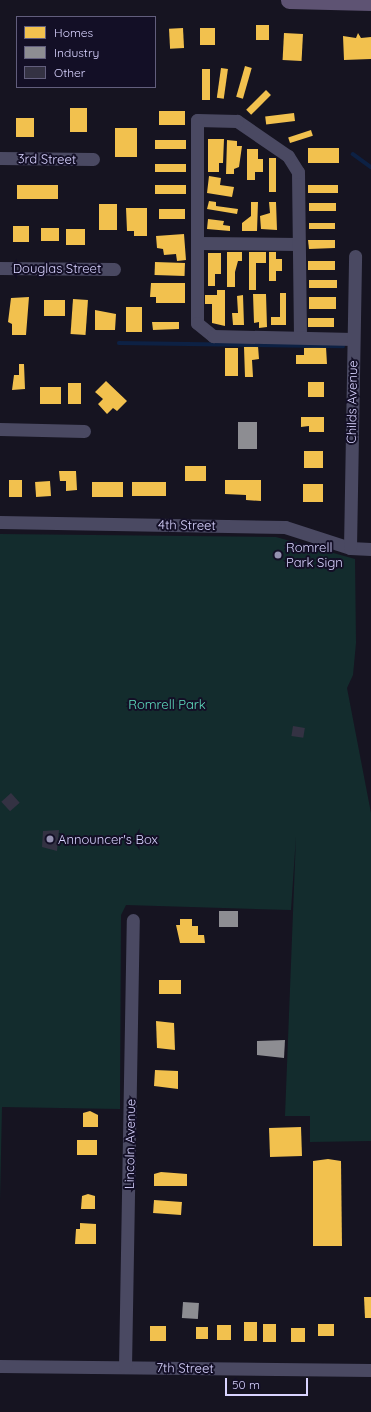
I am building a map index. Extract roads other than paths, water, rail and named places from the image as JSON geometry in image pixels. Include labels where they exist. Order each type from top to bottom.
[{"type":"main road","points":[[289,0],[371,2]]},
{"type":"street","points":[[300,336],[298,172],[288,156],[237,121],[197,120],[197,323],[213,336],[300,336],[353,339]]},
{"type":"street","name":"3rd Street","points":[[0,158],[93,159]]},
{"type":"street","points":[[198,243],[298,244]]},
{"type":"street","name":"Childs Avenue","points":[[350,548],[355,256]]},
{"type":"street","name":"Douglas Street","points":[[0,268],[114,269]]},
{"type":"street","points":[[0,429],[84,430]]},
{"type":"street","name":"4th Street","points":[[0,522],[285,527],[350,548],[371,549]]},
{"type":"street","name":"Lincoln Avenue","points":[[125,1367],[133,920]]},
{"type":"street","name":"7th Street","points":[[0,1366],[371,1370]]},
{"type":"waterway","points":[[353,154],[371,167]]},
{"type":"waterway","points":[[119,343],[343,346]]},
{"type":"place","name":"Romrell Park Sign","points":[[278,555]]},
{"type":"place","name":"Announcer's Box","points":[[50,839]]},
{"type":"park label","name":"Romrell Park","points":[[167,704]]}]
